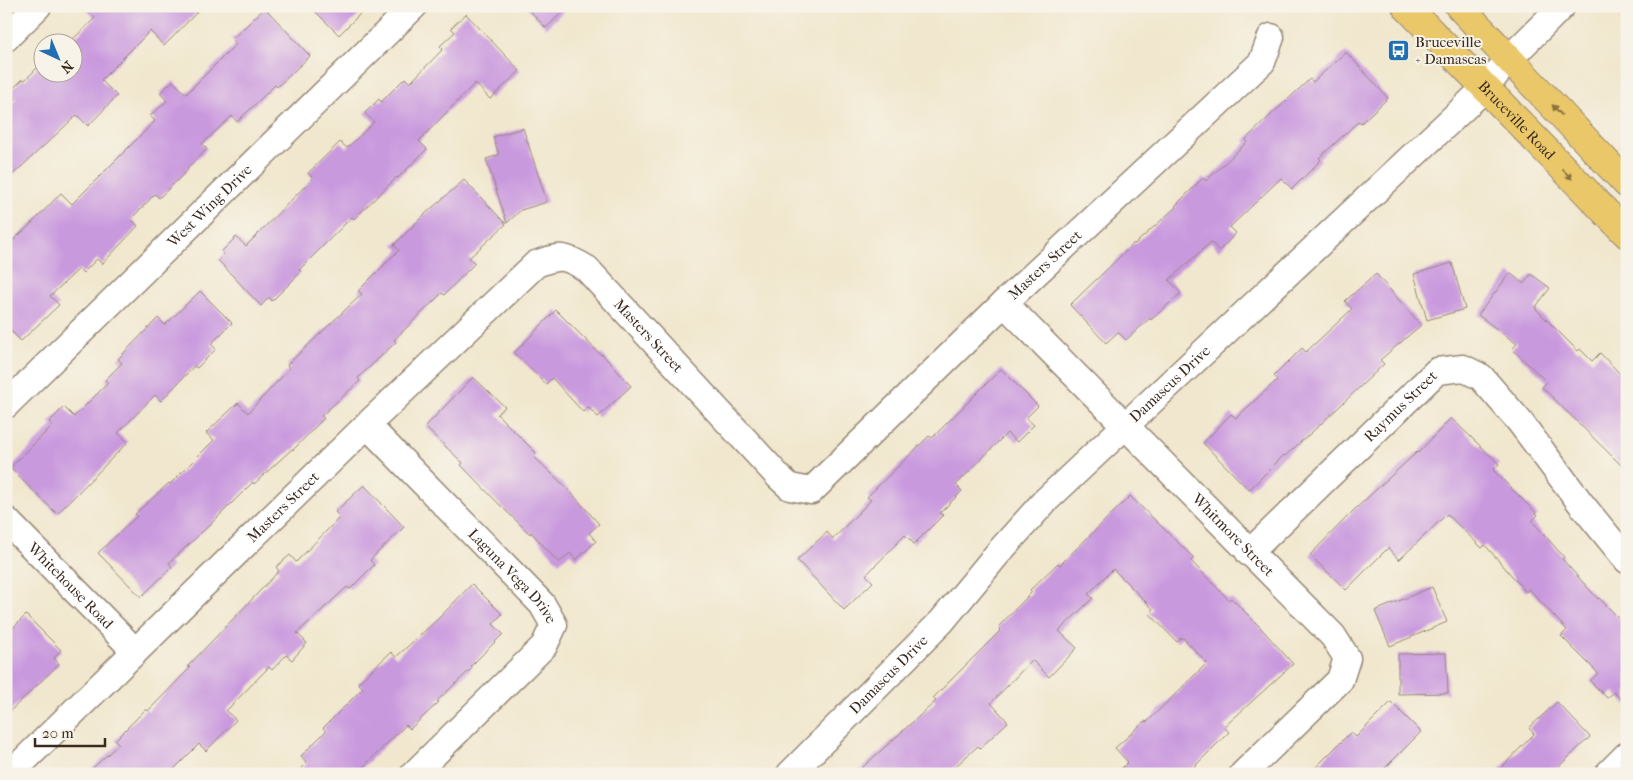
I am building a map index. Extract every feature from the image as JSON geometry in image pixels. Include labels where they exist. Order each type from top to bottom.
[{"type":"main road","name":"Bruceville Road","points":[[1406,6],[1484,89],[1627,234]]},
{"type":"main road","points":[[1459,6],[1627,184]]},
{"type":"street","points":[[7,35],[38,6]]},
{"type":"street","name":"West Wing Drive","points":[[6,405],[414,6]]},
{"type":"street","name":"Damascus Drive","points":[[790,774],[942,621],[999,552],[1044,502],[1484,89],[1509,60],[1562,6]]},
{"type":"street","name":"Masters Street","points":[[10,774],[367,425],[536,264],[554,257],[572,260],[587,268],[779,477],[790,487],[811,491],[1004,303],[1262,62],[1271,37]]},
{"type":"street","name":"Whitmore Street","points":[[1004,303],[1333,636],[1347,658],[1340,680],[1243,774]]},
{"type":"street","name":"Raymus Street","points":[[1249,553],[1437,371],[1463,368],[1481,377],[1520,422],[1582,505],[1627,560]]},
{"type":"street","name":"Laguna Vega Drive","points":[[367,425],[542,604],[554,626],[544,646],[414,774]]},
{"type":"street","name":"Whitehouse Road","points":[[6,520],[135,651]]},
{"type":"street","points":[[1608,774],[1627,755]]},
{"type":"building","points":[[82,6],[203,6],[164,46],[150,31],[101,80],[117,96],[88,126],[77,115],[6,181],[6,108],[16,99],[9,92],[32,73],[32,82],[82,82],[82,32],[80,32],[95,18]]},
{"type":"building","points":[[310,6],[368,6],[339,35]]},
{"type":"building","points":[[525,6],[569,6],[546,28]]},
{"type":"building","points":[[265,8],[310,56],[277,87],[275,85],[237,122],[232,116],[202,144],[207,149],[159,198],[155,194],[131,219],[138,226],[102,264],[97,259],[83,273],[79,269],[50,296],[59,305],[21,341],[6,326],[6,247],[61,193],[72,204],[155,121],[150,116],[167,101],[160,93],[173,81],[186,94],[236,44],[232,39]]},
{"type":"building","points":[[466,14],[520,71],[490,99],[475,83],[419,141],[427,149],[354,219],[352,217],[299,270],[301,272],[272,301],[269,297],[261,306],[218,260],[224,254],[222,251],[236,237],[246,246],[313,178],[308,173],[340,142],[347,148],[374,122],[365,113],[379,99],[381,102],[405,78],[410,83],[443,49],[440,46],[455,32],[451,28]]},
{"type":"building","points":[[1346,52],[1388,98],[1361,123],[1359,121],[1319,158],[1321,160],[1292,189],[1281,178],[1230,227],[1236,233],[1219,251],[1211,242],[1169,280],[1181,293],[1151,320],[1150,318],[1126,340],[1118,332],[1106,343],[1070,305],[1134,243],[1176,207],[1203,178],[1206,181],[1247,142],[1245,140],[1310,79],[1313,82]]},
{"type":"building","points":[[523,128],[547,202],[521,210],[507,223],[486,159],[499,155],[493,137]]},
{"type":"building","points":[[464,180],[506,224],[469,258],[475,263],[444,295],[442,293],[394,340],[396,342],[358,378],[360,381],[321,416],[324,418],[293,450],[254,484],[253,482],[169,563],[172,567],[141,597],[98,553],[137,516],[135,514],[170,484],[214,440],[206,433],[238,403],[248,413],[290,368],[287,365],[362,294],[358,291],[399,250],[394,245],[425,214]]},
{"type":"building","points":[[1452,263],[1465,309],[1427,320],[1414,274]]},
{"type":"building","points":[[1510,273],[1524,284],[1531,274],[1550,288],[1535,308],[1578,351],[1580,349],[1592,361],[1600,353],[1627,381],[1627,471],[1542,387],[1547,382],[1512,349],[1517,344],[1478,315]]},
{"type":"building","points":[[1376,274],[1421,325],[1380,360],[1384,364],[1321,424],[1284,455],[1249,490],[1203,443],[1231,414],[1236,418],[1277,380],[1274,376],[1302,348],[1306,352],[1352,309],[1345,301]]},
{"type":"building","points":[[200,291],[232,323],[211,344],[216,349],[197,368],[194,366],[161,401],[155,395],[118,433],[128,442],[57,514],[10,468],[53,425],[49,422],[64,407],[74,417],[108,383],[105,380],[122,363],[118,359],[158,318],[165,325]]},
{"type":"building","points":[[556,310],[602,354],[631,386],[598,417],[588,407],[583,412],[552,378],[546,384],[514,353]]},
{"type":"building","points":[[1001,369],[1038,406],[1026,418],[1034,425],[1017,442],[1007,433],[956,485],[962,491],[940,513],[943,515],[914,544],[905,535],[866,575],[873,582],[844,610],[797,560],[827,532],[833,539],[871,500],[867,497],[929,436],[932,438]]},
{"type":"building","points":[[473,377],[505,407],[497,414],[536,453],[533,456],[567,488],[599,524],[589,533],[596,541],[576,560],[570,553],[559,563],[531,532],[530,534],[499,504],[461,465],[463,463],[425,427]]},
{"type":"building","points":[[1451,418],[1499,464],[1493,470],[1538,515],[1532,521],[1564,557],[1562,559],[1598,599],[1627,626],[1627,705],[1614,692],[1607,698],[1590,681],[1598,673],[1561,636],[1567,630],[1529,589],[1526,592],[1485,545],[1482,548],[1447,514],[1399,560],[1388,548],[1346,590],[1310,555],[1353,511],[1418,453]]},
{"type":"building","points":[[364,485],[404,527],[370,560],[374,565],[350,589],[347,587],[297,633],[307,643],[292,660],[286,655],[272,670],[269,667],[226,711],[236,720],[206,751],[199,744],[169,774],[86,774],[119,744],[115,740],[146,709],[148,711],[190,668],[188,666],[279,571],[276,567],[290,555],[296,562],[340,517],[335,512]]},
{"type":"building","points":[[1130,496],[1194,558],[1191,561],[1229,600],[1231,598],[1259,626],[1293,664],[1224,727],[1229,732],[1187,774],[1116,774],[1128,762],[1115,748],[1145,721],[1147,722],[1207,663],[1182,637],[1177,642],[1149,613],[1153,609],[1113,569],[1088,594],[1093,598],[1059,631],[1077,648],[1049,677],[1032,660],[991,703],[1008,722],[980,748],[978,746],[947,774],[855,774],[936,701],[933,698],[1001,630],[998,627],[1032,592],[1030,590],[1058,563],[1060,565]]},
{"type":"building","points":[[472,584],[502,614],[493,624],[503,634],[471,666],[472,668],[410,729],[406,725],[356,774],[296,774],[307,763],[301,756],[326,731],[323,728],[363,688],[358,683],[391,652],[396,657],[439,618]]},
{"type":"building","points":[[1432,587],[1447,622],[1390,646],[1375,611]]},
{"type":"building","points":[[26,615],[61,650],[54,658],[59,664],[6,715],[6,635]]},
{"type":"building","points":[[1446,653],[1448,693],[1398,694],[1398,654]]},
{"type":"building","points":[[1391,702],[1421,732],[1379,774],[1309,774],[1351,732],[1356,737]]},
{"type":"building","points":[[1557,702],[1590,737],[1551,774],[1495,774],[1534,734],[1529,728]]},
{"type":"place","name":"Bruceville + Damascas","points":[[1399,51]]}]
